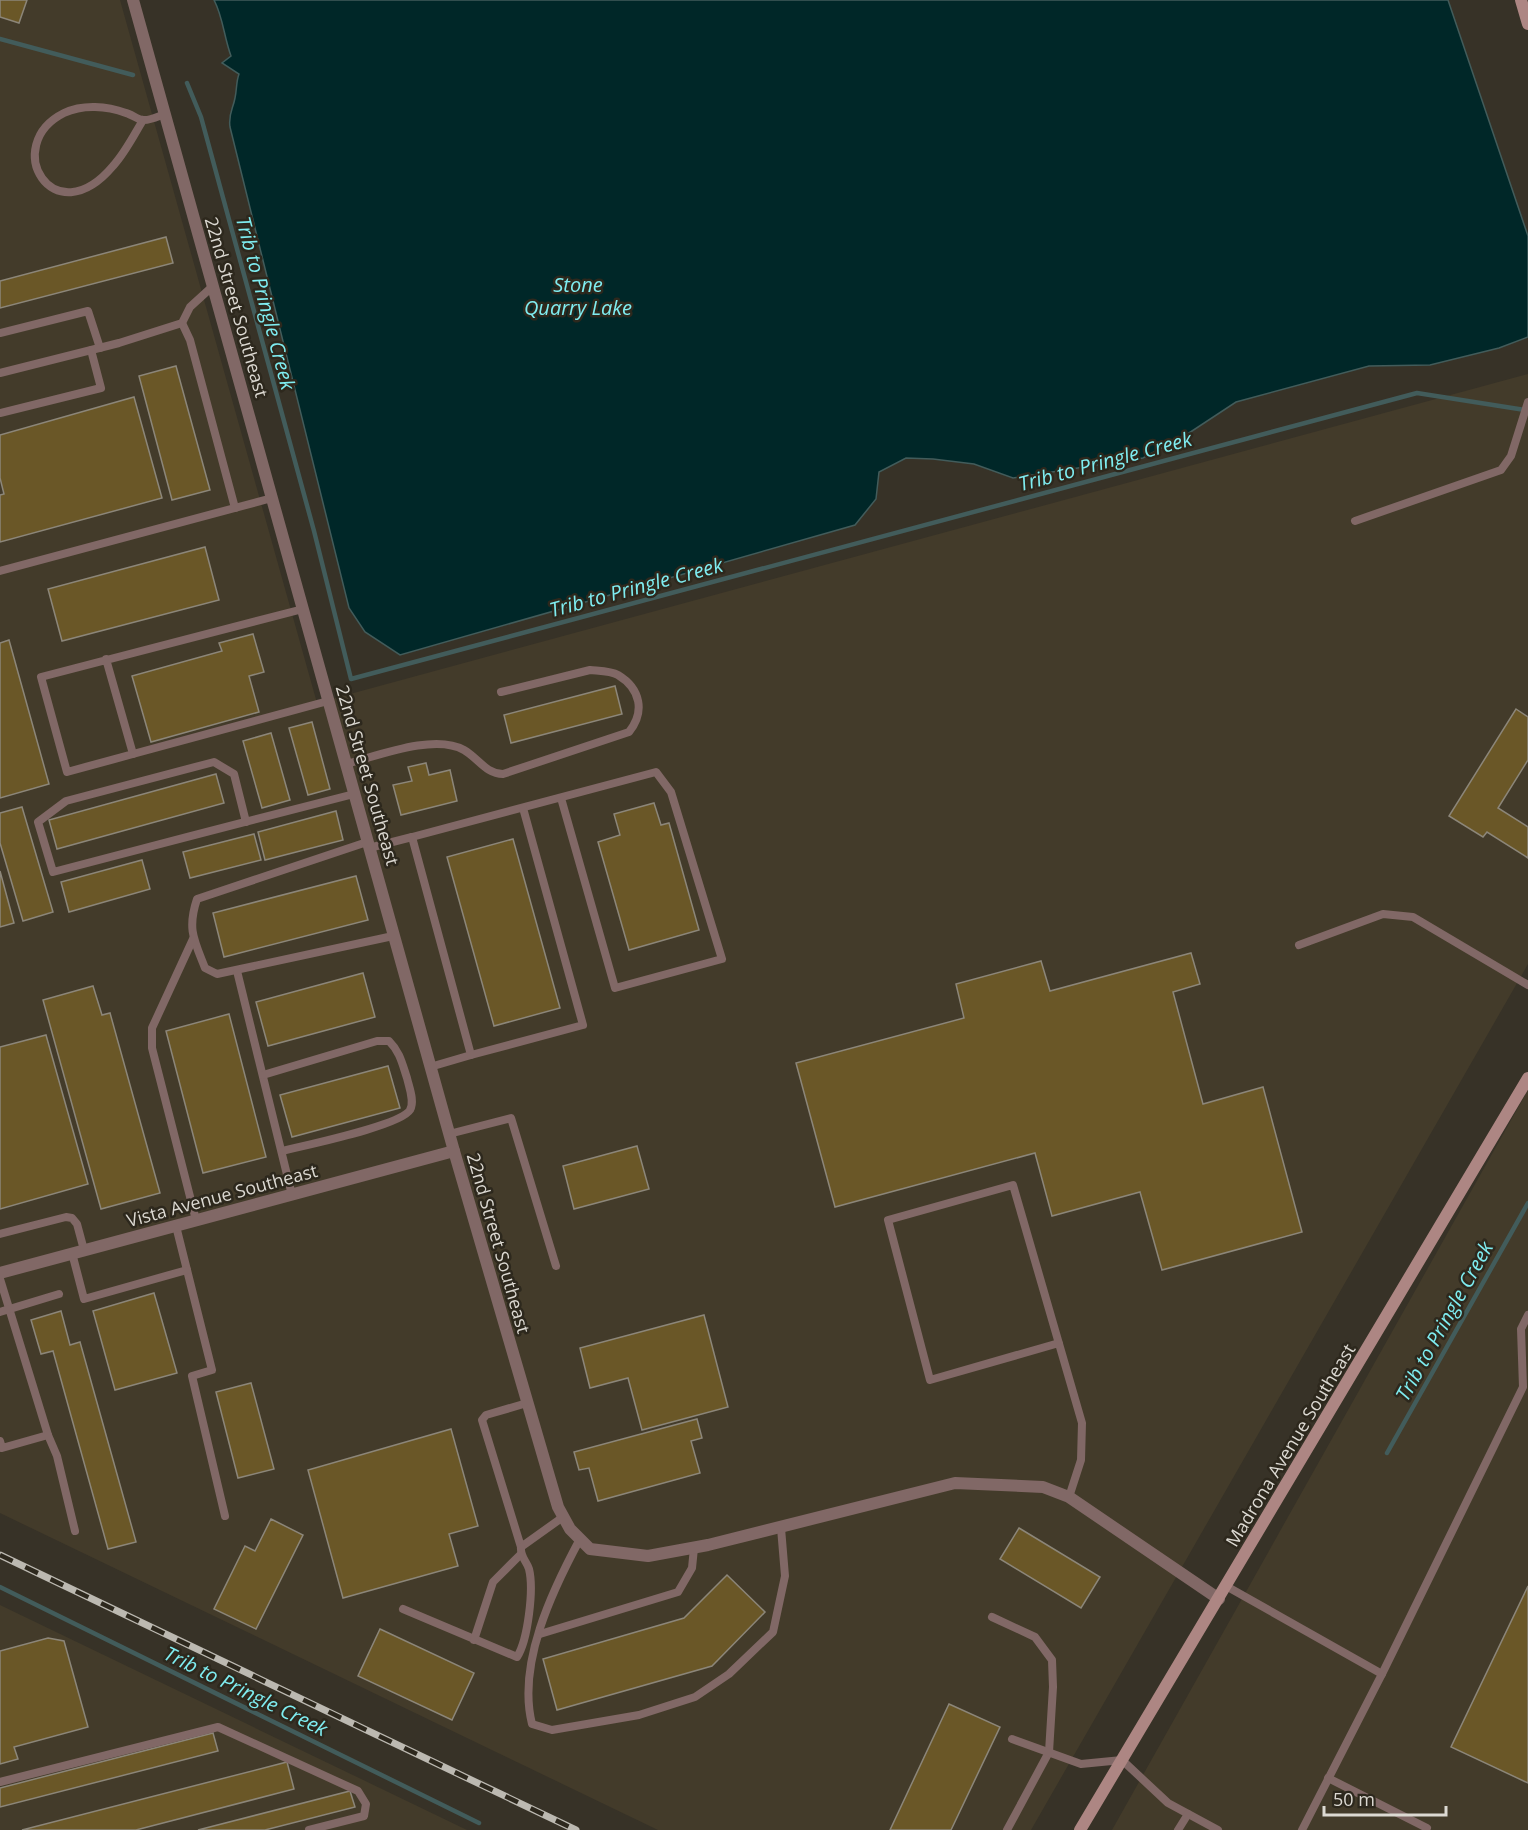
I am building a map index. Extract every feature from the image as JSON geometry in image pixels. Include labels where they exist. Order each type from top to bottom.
[{"type":"main road","points":[[1521,0],[1528,24]]},
{"type":"main road","name":"Madrona Avenue Southeast","points":[[1080,1830],[1528,1078]]},
{"type":"street","name":"22nd Street Southeast","points":[[133,0],[449,1134],[563,1517],[570,1529],[590,1549],[648,1556],[694,1548]]},
{"type":"street","name":"Vista Avenue Southeast","points":[[0,1273],[454,1151]]},
{"type":"street","points":[[694,1548],[955,1484],[1042,1486],[1069,1497],[1219,1599]]},
{"type":"lane","points":[[143,120],[113,166],[96,182],[81,190],[66,193],[54,191],[44,184],[35,172],[33,147],[37,135],[42,127],[65,112],[100,107],[114,109],[143,120],[165,114]]},
{"type":"lane","points":[[0,373],[95,349],[182,323],[190,307],[213,286]]},
{"type":"lane","points":[[0,333],[88,311],[101,388],[0,412]]},
{"type":"lane","points":[[182,323],[190,340],[236,508]]},
{"type":"lane","points":[[1355,520],[1500,470],[1511,456],[1518,427],[1528,402]]},
{"type":"lane","points":[[0,571],[272,498]]},
{"type":"lane","points":[[303,609],[41,677],[67,772],[328,701]]},
{"type":"lane","points":[[106,659],[133,754]]},
{"type":"lane","points":[[346,764],[420,745],[440,744],[464,750],[495,774],[503,774],[629,732],[637,722],[640,711],[638,696],[628,683],[617,674],[590,670],[501,693]]},
{"type":"lane","points":[[246,822],[234,774],[214,762],[66,801],[38,822],[53,872],[246,822],[354,794]]},
{"type":"lane","points":[[393,936],[216,974],[205,968],[193,939],[191,916],[196,899],[368,845],[411,837],[656,772],[671,792],[722,959],[615,988],[561,798]]},
{"type":"lane","points":[[430,1066],[583,1025],[523,808]]},
{"type":"lane","points":[[411,837],[471,1055]]},
{"type":"lane","points":[[1299,945],[1383,914],[1413,917],[1528,985]]},
{"type":"lane","points":[[193,939],[152,1028],[152,1048],[196,1220]]},
{"type":"lane","points":[[237,971],[292,1195]]},
{"type":"lane","points":[[263,1075],[377,1041],[388,1041],[399,1050],[410,1092],[412,1104],[409,1112],[393,1122],[282,1151]]},
{"type":"lane","points":[[449,1134],[511,1118],[556,1266]]},
{"type":"lane","points":[[1059,1343],[930,1380],[888,1220],[1013,1185],[1059,1343],[1082,1423],[1081,1460],[1069,1497]]},
{"type":"lane","points":[[0,1234],[66,1217],[72,1218],[77,1224],[84,1299],[187,1270]]},
{"type":"lane","points":[[176,1226],[212,1370],[192,1376],[225,1516]]},
{"type":"lane","points":[[0,1279],[4,1310],[57,1456],[75,1531]]},
{"type":"lane","points":[[4,1310],[59,1294]]},
{"type":"lane","points":[[1302,1830],[1382,1674],[1523,1387],[1521,1329],[1528,1315]]},
{"type":"lane","points":[[403,1609],[514,1657],[518,1656],[530,1609],[528,1567],[521,1551],[482,1420],[486,1415],[527,1402]]},
{"type":"lane","points":[[0,1441],[2,1448],[48,1435]]},
{"type":"lane","points":[[474,1640],[493,1582],[521,1551],[563,1517]]},
{"type":"lane","points":[[580,1539],[554,1587],[532,1664],[530,1714],[532,1724],[540,1728],[552,1730],[639,1714],[695,1696],[729,1674],[773,1632],[785,1576],[781,1528]]},
{"type":"lane","points":[[540,1634],[678,1592],[692,1568],[694,1548]]},
{"type":"lane","points":[[1226,1586],[1382,1674]]},
{"type":"lane","points":[[992,1617],[1035,1637],[1052,1660],[1053,1687],[1049,1752],[1007,1830]]},
{"type":"lane","points":[[0,1782],[218,1727],[358,1791],[366,1804],[364,1816],[309,1830]]},
{"type":"lane","points":[[1012,1739],[1082,1764],[1122,1761],[1168,1803],[1218,1830]]},
{"type":"lane","points":[[1328,1778],[1427,1828]]},
{"type":"lane","points":[[1178,1830],[1188,1814]]},
{"type":"shaded area","points":[[0,0],[120,0],[317,703],[1528,374],[1528,964],[1031,1830],[658,1830],[0,1513]]},
{"type":"shaded area","points":[[1528,1090],[1528,1830],[1112,1830]]},
{"type":"shaded area","points":[[0,1605],[467,1830],[0,1830]]},
{"type":"water","name":"Stone Quarry Lake","points":[[214,0],[1448,0],[1528,236],[1528,337],[1499,348],[1430,365],[1369,366],[1236,402],[1189,433],[1143,458],[1013,478],[974,464],[906,458],[879,472],[876,499],[855,525],[400,655],[365,632],[349,608],[230,127],[230,115],[239,74],[222,63],[231,56]]},
{"type":"building","points":[[0,0],[27,0],[19,23],[0,17]]},
{"type":"building","points":[[166,237],[173,263],[0,308],[0,281]]},
{"type":"building","points":[[176,366],[210,490],[172,500],[139,376]]},
{"type":"building","points":[[134,397],[162,498],[0,542],[0,495],[4,494],[0,478],[0,435]]},
{"type":"building","points":[[205,547],[219,600],[62,641],[48,589]]},
{"type":"building","points":[[253,634],[264,672],[249,676],[259,712],[151,742],[132,676],[222,651],[219,643]]},
{"type":"building","points":[[9,640],[49,784],[0,798],[0,643]]},
{"type":"building","points":[[615,686],[622,714],[511,743],[504,715]]},
{"type":"building","points":[[1516,709],[1528,717],[1528,760],[1498,808],[1528,827],[1528,858],[1487,832],[1483,837],[1449,816]]},
{"type":"building","points":[[312,722],[330,789],[308,795],[289,728]]},
{"type":"building","points":[[271,733],[290,800],[262,808],[243,741]]},
{"type":"building","points":[[426,763],[429,775],[450,770],[457,801],[401,815],[393,785],[412,781],[408,767]]},
{"type":"building","points":[[216,774],[224,803],[57,849],[49,820]]},
{"type":"building","points":[[654,803],[661,825],[669,823],[699,930],[629,950],[598,842],[620,835],[614,814]]},
{"type":"building","points":[[22,807],[53,912],[23,921],[0,843],[0,813]]},
{"type":"building","points":[[336,811],[343,840],[265,860],[258,832]]},
{"type":"building","points":[[254,834],[261,860],[190,878],[183,852]]},
{"type":"building","points":[[513,839],[560,1008],[494,1026],[447,857]]},
{"type":"building","points":[[142,860],[150,889],[69,912],[61,882]]},
{"type":"building","points":[[0,871],[14,923],[0,927]]},
{"type":"building","points":[[356,876],[368,920],[224,957],[213,913]]},
{"type":"building","points":[[1191,953],[1200,984],[1173,992],[1203,1104],[1263,1087],[1302,1232],[1162,1270],[1140,1192],[1052,1216],[1035,1153],[835,1207],[796,1063],[964,1018],[956,984],[1041,961],[1050,991]]},
{"type":"building","points":[[363,973],[375,1017],[268,1046],[256,1002]]},
{"type":"building","points":[[93,986],[102,1015],[110,1013],[160,1193],[101,1209],[43,1000]]},
{"type":"building","points":[[229,1014],[266,1157],[203,1173],[166,1031]]},
{"type":"building","points":[[46,1035],[88,1184],[0,1209],[0,1047]]},
{"type":"building","points":[[388,1066],[400,1108],[292,1137],[280,1095]]},
{"type":"building","points":[[637,1146],[649,1189],[574,1209],[563,1166]]},
{"type":"building","points":[[154,1293],[177,1373],[115,1390],[93,1311]]},
{"type":"building","points":[[61,1311],[70,1345],[80,1342],[136,1542],[108,1549],[53,1351],[41,1354],[31,1320]]},
{"type":"building","points":[[704,1315],[728,1407],[642,1430],[628,1378],[590,1388],[580,1348]]},
{"type":"building","points":[[251,1383],[274,1469],[238,1478],[216,1392]]},
{"type":"building","points":[[697,1419],[702,1438],[691,1441],[700,1473],[598,1501],[589,1468],[579,1470],[574,1452]]},
{"type":"building","points":[[451,1429],[478,1526],[449,1534],[458,1566],[343,1598],[308,1470]]},
{"type":"building","points":[[271,1519],[303,1535],[256,1629],[214,1609],[245,1546],[255,1551]]},
{"type":"building","points":[[1019,1528],[1100,1577],[1081,1608],[1000,1559]]},
{"type":"building","points":[[727,1575],[765,1612],[712,1666],[557,1710],[543,1659],[684,1618]]},
{"type":"building","points":[[1528,1586],[1528,1783],[1451,1747]]},
{"type":"building","points":[[380,1629],[474,1673],[452,1720],[358,1676]]},
{"type":"building","points":[[48,1638],[64,1641],[88,1727],[14,1747],[18,1759],[0,1764],[0,1651]]},
{"type":"building","points":[[949,1704],[1000,1727],[951,1830],[890,1830]]},
{"type":"building","points":[[213,1733],[218,1751],[0,1807],[0,1788]]},
{"type":"building","points":[[287,1762],[294,1789],[136,1830],[22,1830]]},
{"type":"building","points":[[350,1791],[355,1807],[265,1830],[198,1830]]},
{"type":"waterway","name":"Trib to Pringle Creek","points":[[0,39],[133,75]]},
{"type":"waterway","name":"Trib to Pringle Creek","points":[[187,83],[201,117],[314,531],[351,679],[1417,393],[1525,410]]},
{"type":"waterway","name":"Trib to Pringle Creek","points":[[1387,1453],[1528,1203]]},
{"type":"waterway","name":"Trib to Pringle Creek","points":[[0,1587],[479,1823]]},
{"type":"railway","points":[[0,1555],[576,1830]]}]
